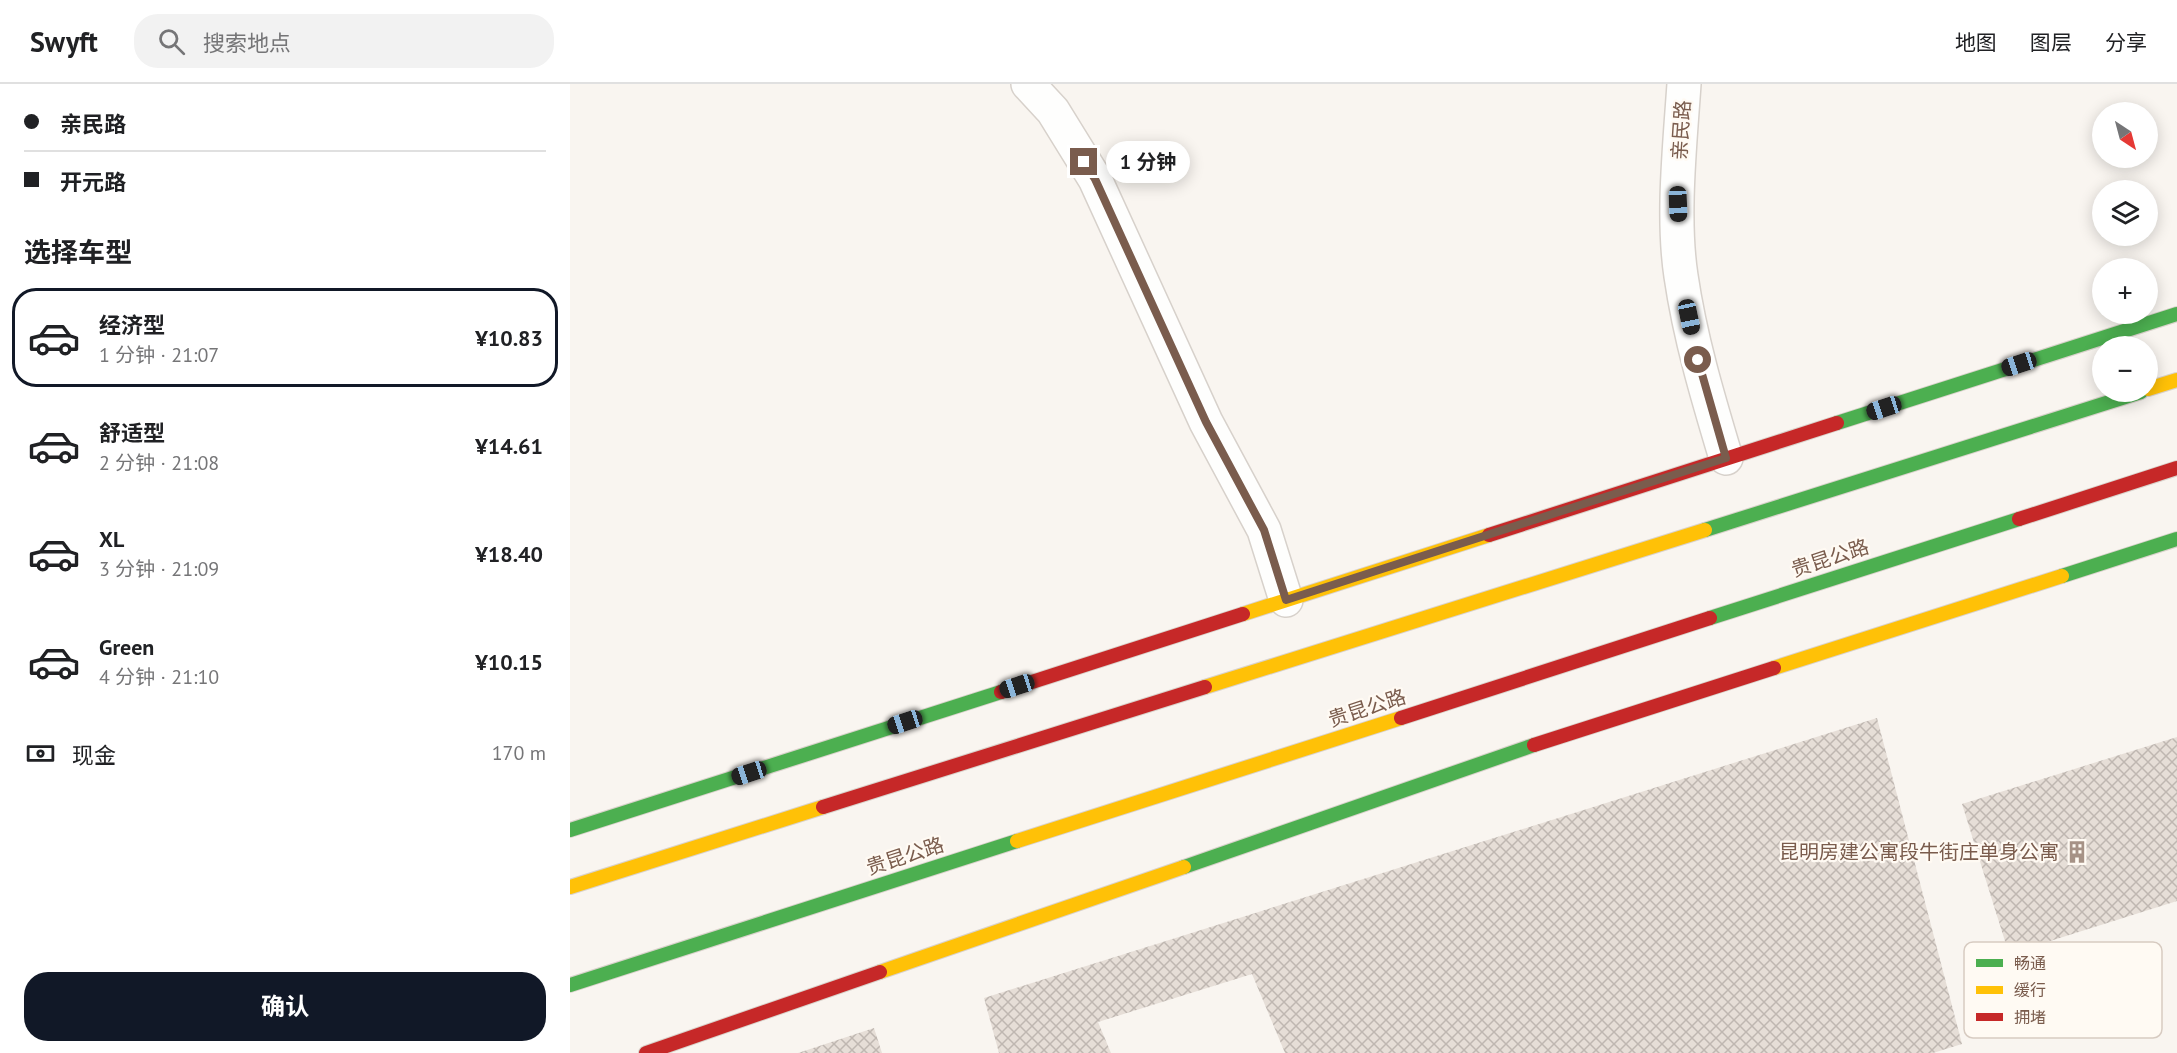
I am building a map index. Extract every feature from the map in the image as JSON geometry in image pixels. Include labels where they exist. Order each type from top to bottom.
[{"type":"main road","points":[[570,830],[2177,314]]},
{"type":"main road","points":[[2158,386],[2177,380]]},
{"type":"main road","points":[[570,887],[2109,402]]},
{"type":"main road","name":"贵昆公路","points":[[570,985],[2177,468]]},
{"type":"main road","points":[[646,1053],[1546,741],[2177,539]]},
{"type":"street","points":[[1028,84],[1053,111],[1095,179],[1206,422],[1264,530],[1286,600]]},
{"type":"street","name":"亲民路","points":[[1684,84],[1678,180],[1681,274],[1702,381],[1726,458]]},
{"type":"building","points":[[1877,718],[1962,1044],[1933,1053],[1285,1053],[1252,974],[1098,1022],[1111,1053],[999,1053],[984,998]]},
{"type":"building","name":"昆明房建公寓段牛街庄单身公寓","points":[[2177,737],[2177,901],[2047,942],[2005,942],[1962,804]]},
{"type":"building","points":[[874,1028],[882,1053],[798,1053]]},
{"type":"traffic: fast","points":[[1837,423],[2177,314]]},
{"type":"traffic: fast","points":[[1705,530],[2109,402]]},
{"type":"traffic: fast","points":[[1710,618],[2019,519]]},
{"type":"traffic: fast","points":[[2062,576],[2177,539]]},
{"type":"traffic: fast","points":[[570,830],[1001,692]]},
{"type":"traffic: fast","points":[[1184,867],[1534,745]]},
{"type":"traffic: fast","points":[[570,985],[1017,841]]},
{"type":"traffic: slow","points":[[2158,386],[2177,380]]},
{"type":"traffic: slow","points":[[1205,687],[1705,530]]},
{"type":"traffic: slow","points":[[1243,614],[1489,535]]},
{"type":"traffic: slow","points":[[1774,668],[2062,576]]},
{"type":"traffic: slow","points":[[1017,841],[1401,718]]},
{"type":"traffic: slow","points":[[570,887],[823,807]]},
{"type":"traffic: slow","points":[[880,972],[1184,867]]},
{"type":"traffic: jam","points":[[1489,535],[1837,423]]},
{"type":"traffic: jam","points":[[2019,519],[2177,468]]},
{"type":"traffic: jam","points":[[1001,692],[1243,614]]},
{"type":"traffic: jam","points":[[1401,718],[1710,618]]},
{"type":"traffic: jam","points":[[1534,745],[1774,668]]},
{"type":"traffic: jam","points":[[823,807],[1205,687]]},
{"type":"traffic: jam","points":[[646,1053],[880,972]]},
{"type":"place","name":"昆明房建公寓段牛街庄单身公寓","points":[[2077,852]]},
{"type":"route","points":[[1084,162],[1095,179],[1206,422],[1264,530],[1286,600],[1726,458],[1702,381],[1698,360]]}]
